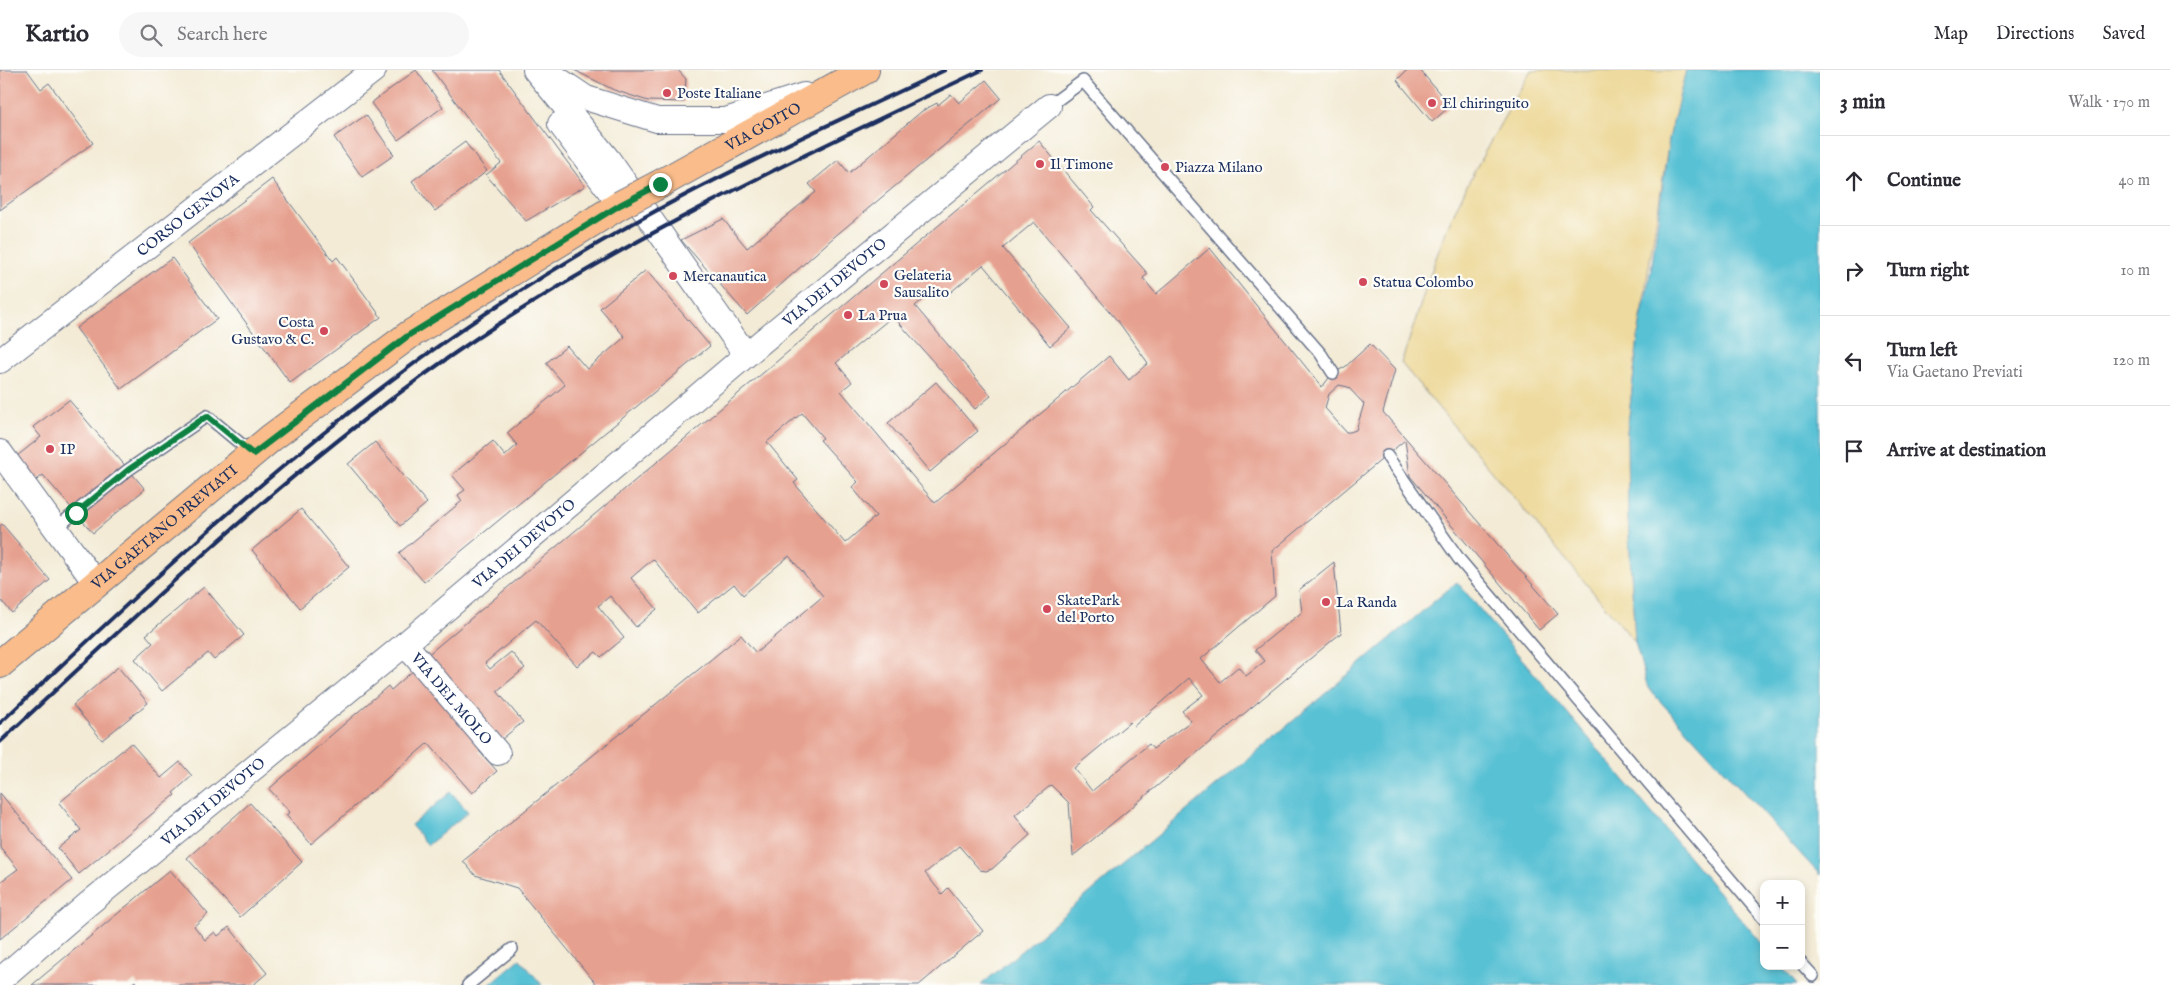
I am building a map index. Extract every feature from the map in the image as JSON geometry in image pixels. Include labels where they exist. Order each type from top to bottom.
[{"type":"main road","name":"VIA GOITO","points":[[660,184],[865,70]]},
{"type":"main road","name":"VIA GAETANO PREVIATI","points":[[0,664],[253,454],[409,335],[620,205],[660,184]]},
{"type":"street","name":"CORSO GENOVA","points":[[0,361],[374,70]]},
{"type":"street","points":[[527,70],[532,86],[620,205]]},
{"type":"street","points":[[535,70],[608,159],[746,355]]},
{"type":"street","points":[[545,70],[586,98],[657,120],[726,120],[834,86]]},
{"type":"street","name":"VIA DEI DEVOTO","points":[[0,980],[88,904],[405,644],[746,355],[1049,106]]},
{"type":"street","points":[[0,452],[96,584]]},
{"type":"street","name":"VIA DEL MOLO","points":[[405,644],[498,753]]},
{"type":"lane","points":[[1049,106],[1083,81],[1321,354],[1333,373]]},
{"type":"lane","points":[[56,528],[128,470],[207,416],[253,454]]},
{"type":"lane","points":[[1387,456],[1459,558],[1760,914]]},
{"type":"lane","points":[[468,985],[512,949]]},
{"type":"lane","points":[[1805,967],[1813,976]]},
{"type":"sand","points":[[1531,70],[1686,70],[1669,139],[1639,330],[1627,432],[1628,517],[1635,642],[1401,363],[1434,262],[1447,229],[1487,148]]},
{"type":"water","points":[[1686,70],[1820,70],[1820,875],[1648,688],[1635,642],[1628,517],[1627,432],[1639,330],[1652,265],[1669,139]]},
{"type":"water","points":[[1457,582],[1760,941],[1760,970],[1784,970],[1797,985],[981,985]]},
{"type":"water","points":[[451,792],[468,812],[428,845],[411,825]]},
{"type":"water","points":[[520,959],[542,985],[489,985]]},
{"type":"building","points":[[0,70],[27,70],[41,89],[49,83],[93,143],[0,210]]},
{"type":"building","points":[[416,70],[443,107],[398,140],[371,103]]},
{"type":"building","points":[[432,70],[499,70],[585,186],[526,221],[486,175],[501,163]]},
{"type":"building","points":[[574,70],[678,70],[686,79],[684,102],[648,101],[614,90]]},
{"type":"building","points":[[1407,70],[1420,70],[1450,106],[1432,122],[1397,80]]},
{"type":"building","points":[[986,80],[1001,98],[834,237],[747,315],[681,240],[723,219],[747,248],[816,192],[809,184],[838,160],[849,173],[922,111],[937,103],[938,105],[951,94],[959,103]]},
{"type":"building","points":[[366,115],[394,155],[362,177],[334,137]]},
{"type":"building","points":[[1039,141],[1094,207],[1091,210],[1148,274],[1143,278],[1156,294],[1210,248],[1322,387],[1333,373],[1345,367],[1370,344],[1395,370],[1383,412],[1558,614],[1539,630],[1410,476],[1405,440],[1272,551],[1275,596],[1201,659],[1220,682],[1238,667],[1246,676],[1265,661],[1255,650],[1302,612],[1299,590],[1334,562],[1341,633],[1073,856],[1069,803],[1051,785],[1015,815],[1030,835],[992,869],[980,870],[959,846],[925,873],[942,894],[948,888],[983,931],[919,985],[597,985],[517,888],[475,875],[463,861],[741,635],[756,653],[823,596],[789,556],[743,595],[734,584],[698,613],[653,559],[631,578],[657,609],[636,627],[610,596],[598,606],[624,638],[601,657],[596,652],[577,666],[536,620],[485,663],[490,669],[511,652],[525,668],[497,691],[523,722],[497,743],[425,657]],"holes":[[[1034,222],[1120,324],[1148,363],[1129,380],[1109,356],[935,503],[841,391],[852,382],[836,363],[893,316],[975,409],[991,396],[915,306],[938,288],[945,297],[983,265],[1050,346],[1071,328],[1003,248]],[[1339,385],[1348,387],[1364,404],[1356,430],[1346,432],[1325,408],[1329,394]],[[802,413],[823,438],[820,440],[858,482],[852,487],[876,516],[845,543],[794,483],[798,480],[767,442]],[[1189,678],[1203,695],[1182,711],[1191,721],[1153,749],[1149,744],[1092,791],[1074,768],[1130,722],[1134,726]]]},
{"type":"building","points":[[465,142],[487,171],[435,211],[412,181]]},
{"type":"building","points":[[272,179],[333,261],[337,257],[381,317],[290,383],[188,243]]},
{"type":"building","points":[[172,258],[217,319],[121,389],[76,328]]},
{"type":"building","points":[[646,270],[710,346],[424,582],[399,553],[462,501],[458,495],[465,490],[452,475],[493,441],[505,456],[517,445],[507,433],[565,385],[546,363],[567,346],[587,369],[625,337],[600,308]]},
{"type":"building","points":[[936,382],[978,431],[930,472],[888,423]]},
{"type":"building","points":[[69,400],[145,489],[93,533],[43,475],[32,484],[12,460],[41,437],[33,427]]},
{"type":"building","points":[[375,442],[427,503],[400,526],[348,464]]},
{"type":"building","points":[[301,509],[349,567],[300,608],[252,550]]},
{"type":"building","points":[[2,524],[50,580],[12,613],[0,599],[0,526]]},
{"type":"building","points":[[204,587],[244,635],[214,660],[208,653],[162,691],[135,659],[153,643],[146,635]]},
{"type":"building","points":[[118,667],[148,703],[102,740],[73,705]]},
{"type":"building","points":[[415,669],[483,747],[479,751],[497,771],[472,793],[428,743],[311,844],[286,815],[290,812],[269,789],[388,686],[391,690]]},
{"type":"building","points":[[131,743],[161,778],[180,762],[192,776],[173,793],[175,795],[79,874],[58,848],[81,830],[59,803]]},
{"type":"building","points":[[0,793],[72,880],[0,939],[0,882],[18,869],[0,847]]},
{"type":"building","points":[[250,803],[302,862],[240,917],[187,858]]},
{"type":"building","points":[[170,870],[208,914],[194,926],[205,940],[215,932],[218,936],[229,927],[267,973],[253,985],[138,985],[135,981],[130,985],[32,985]]},
{"type":"railway","points":[[0,723],[241,502],[341,419],[451,337],[510,297],[670,203],[748,163],[945,70]]},
{"type":"railway","points":[[0,742],[172,582],[290,479],[413,383],[477,338],[538,299],[662,228],[789,163],[982,70]]},
{"type":"place","name":"Poste Italiane","points":[[667,93]]},
{"type":"place","name":"El chiringuito","points":[[1432,103]]},
{"type":"place","name":"Il Timone","points":[[1040,164]]},
{"type":"place","name":"Piazza Milano","points":[[1165,167]]},
{"type":"place","name":"Mercanautica","points":[[673,276]]},
{"type":"place","name":"Statua Colombo","points":[[1363,282]]},
{"type":"place","name":"Gelateria Sausalito","points":[[884,284]]},
{"type":"place","name":"La Prua","points":[[848,315]]},
{"type":"place","name":"Costa Gustavo & C.","points":[[324,331]]},
{"type":"place","name":"IP","points":[[50,449]]},
{"type":"place","name":"La Randa","points":[[1326,602]]},
{"type":"place","name":"SkatePark del Porto","points":[[1047,609]]},
{"type":"route","points":[[76,513],[128,470],[207,416],[253,454],[409,335],[620,205],[660,184]]}]
